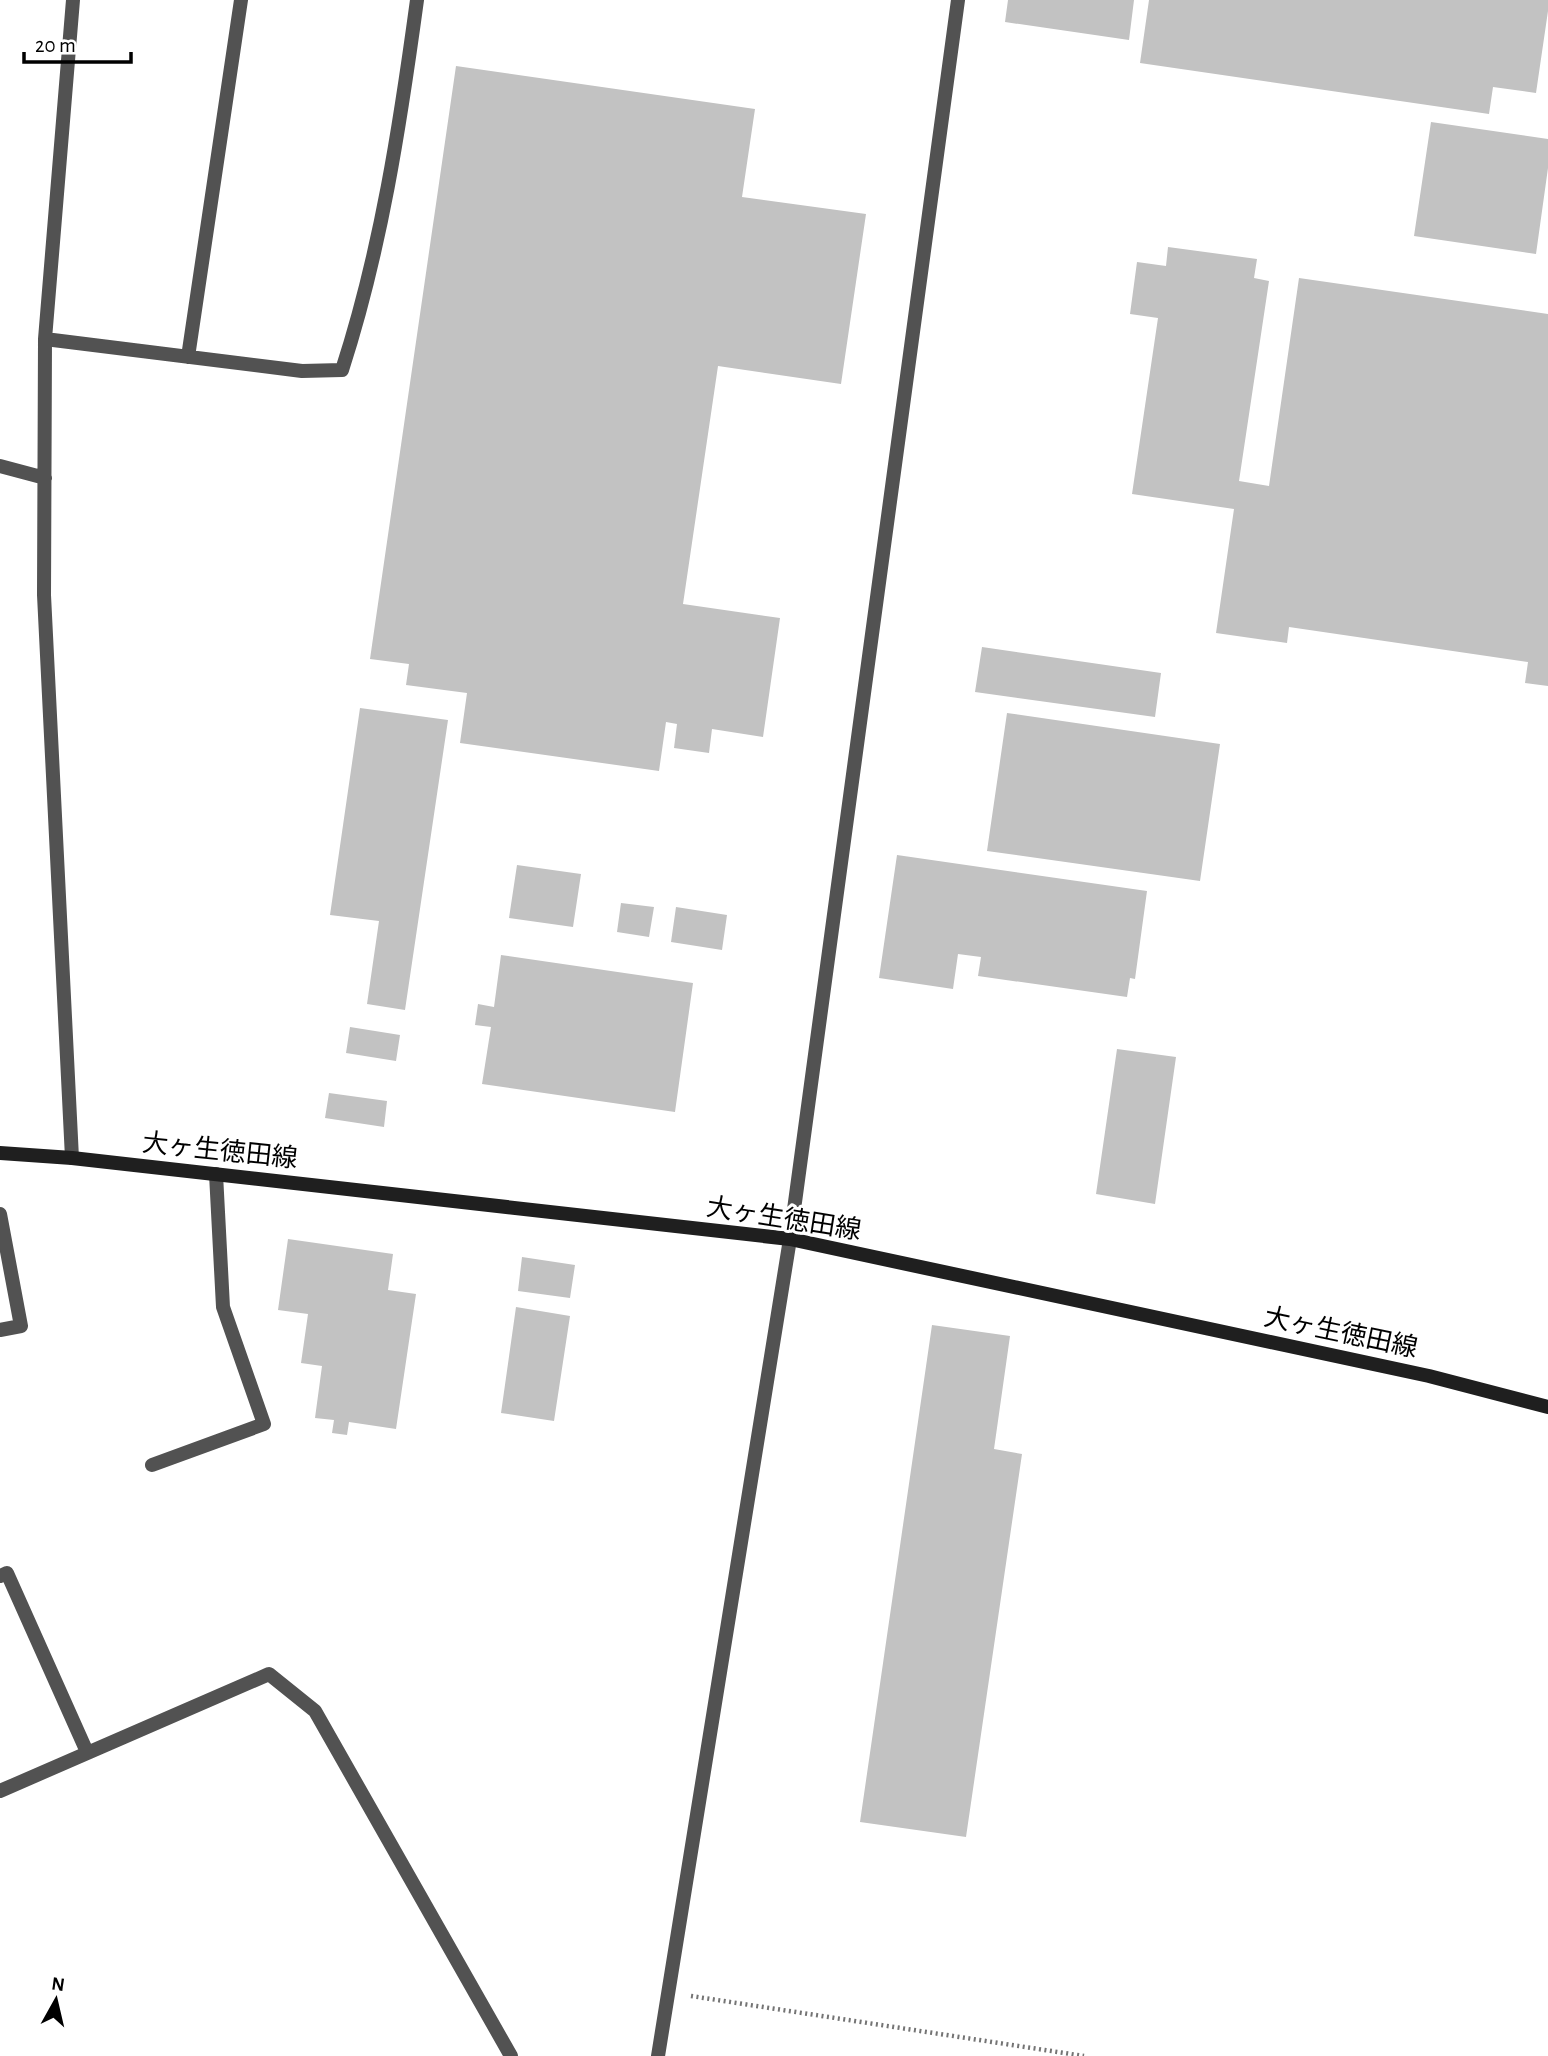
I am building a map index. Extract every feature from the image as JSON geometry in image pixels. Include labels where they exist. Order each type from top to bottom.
[{"type":"main road","name":"大ヶ生徳田線","points":[[0,1153],[72,1158],[790,1239],[1429,1376],[1548,1407]]},
{"type":"street","points":[[72,1158],[44,594],[44,478],[45,339],[73,0]]},
{"type":"street","points":[[188,357],[242,0]]},
{"type":"street","points":[[45,339],[302,371],[342,370],[359,318],[396,150],[417,0]]},
{"type":"street","points":[[658,2056],[790,1239],[958,0]]},
{"type":"street","points":[[0,466],[44,478]]},
{"type":"street","points":[[152,1465],[264,1424],[223,1307],[216,1174]]},
{"type":"street","points":[[0,1214],[21,1326],[0,1330]]},
{"type":"street","points":[[0,1576],[7,1573],[87,1752]]},
{"type":"street","points":[[0,1791],[268,1674],[315,1710],[511,2056]]},
{"type":"path","points":[[669,1993],[1084,2056]]},
{"type":"building","points":[[1008,0],[1134,0],[1129,40],[1005,22]]},
{"type":"building","points":[[1149,0],[1548,0],[1548,11],[1536,93],[1493,87],[1489,114],[1140,63]]},
{"type":"building","points":[[456,66],[755,109],[742,197],[866,214],[841,384],[718,366],[683,604],[780,618],[763,737],[712,729],[709,753],[674,748],[677,724],[666,722],[659,771],[460,743],[467,693],[406,685],[409,664],[370,659]]},
{"type":"building","points":[[1431,122],[1548,139],[1548,168],[1536,254],[1414,236]]},
{"type":"building","points":[[1168,247],[1257,259],[1254,278],[1269,281],[1239,481],[1269,486],[1299,278],[1548,314],[1548,686],[1525,683],[1528,662],[1289,627],[1287,643],[1216,633],[1234,509],[1132,494],[1158,318],[1130,314],[1137,262],[1166,266]]},
{"type":"building","points":[[982,647],[1161,673],[1155,717],[975,692]]},
{"type":"building","points":[[360,708],[448,720],[405,1010],[367,1004],[379,921],[330,915]]},
{"type":"building","points":[[1007,713],[1220,744],[1200,881],[987,851]]},
{"type":"building","points":[[897,855],[1147,891],[1135,979],[1130,978],[1127,997],[978,976],[981,957],[958,954],[953,989],[879,978]]},
{"type":"building","points":[[517,865],[581,874],[573,927],[509,918]]},
{"type":"building","points":[[621,903],[654,907],[649,937],[617,932]]},
{"type":"building","points":[[676,907],[727,915],[722,950],[671,942]]},
{"type":"building","points":[[501,955],[693,983],[675,1112],[482,1084],[491,1027],[475,1025],[478,1004],[494,1007]]},
{"type":"building","points":[[350,1027],[400,1035],[396,1061],[346,1053]]},
{"type":"building","points":[[1117,1049],[1176,1057],[1155,1204],[1096,1194]]},
{"type":"building","points":[[329,1093],[387,1101],[384,1127],[325,1118]]},
{"type":"building","points":[[288,1239],[393,1254],[388,1290],[416,1294],[396,1429],[349,1422],[347,1435],[332,1433],[334,1420],[315,1418],[322,1366],[301,1363],[308,1314],[278,1310]]},
{"type":"building","points":[[522,1257],[575,1265],[570,1298],[518,1291]]},
{"type":"building","points":[[516,1307],[570,1316],[554,1421],[501,1413]]},
{"type":"building","points":[[932,1325],[1010,1336],[994,1449],[1022,1454],[966,1837],[860,1822]]}]
